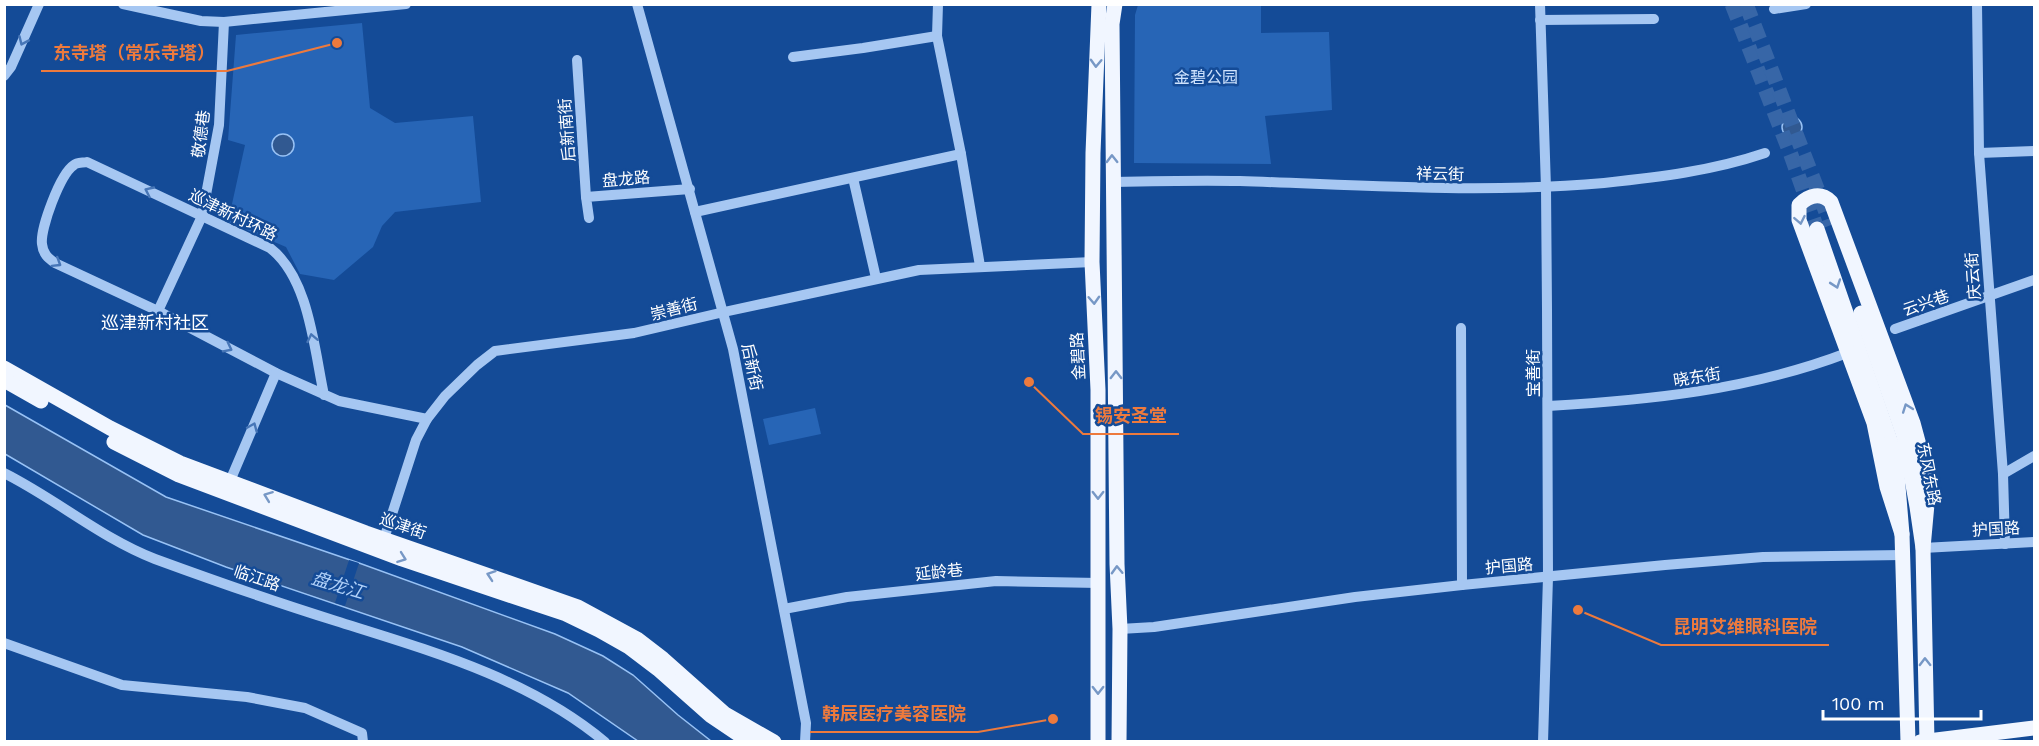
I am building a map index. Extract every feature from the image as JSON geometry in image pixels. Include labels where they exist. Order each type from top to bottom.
[{"type":"main road","name":"金碧路","points":[[1098,741],[1098,390],[1092,262],[1093,153],[1100,4]]},
{"type":"main road","points":[[1115,4],[1112,24],[1112,182],[1117,564],[1120,629],[1119,741]]},
{"type":"main road","points":[[1902,534],[1887,486],[1874,423],[1799,220],[1800,204],[1811,196],[1822,196],[1831,202],[1913,423],[1923,460],[1927,504],[1923,548]]},
{"type":"main road","name":"东风东路","points":[[1908,741],[1903,555],[1897,474],[1891,443],[1824,227],[1904,436],[1923,548],[1924,741]]},
{"type":"main road","name":"巡津街","points":[[4,368],[150,450],[382,544],[566,614],[599,630],[628,647],[658,669],[710,716],[750,741]]},
{"type":"main road","name":"巡津街","points":[[4,380],[179,475],[382,544],[542,592],[578,607],[637,639],[725,714],[774,741]]},
{"type":"main road","points":[[1924,741],[2034,728]]},
{"type":"street","points":[[4,76],[11,67],[39,4]]},
{"type":"street","points":[[123,4],[161,9],[201,21],[224,22],[406,4]]},
{"type":"street","name":"后新街","points":[[637,4],[733,349],[806,723],[805,741]]},
{"type":"street","points":[[938,4],[937,36],[961,154],[980,266]]},
{"type":"street","name":"宝善街","points":[[1540,4],[1546,188],[1548,406],[1548,578],[1543,741]]},
{"type":"street","points":[[1774,9],[1806,4]]},
{"type":"street","name":"庆云街","points":[[1977,4],[1978,153],[2003,474],[2005,544]]},
{"type":"street","points":[[1540,20],[1654,19]]},
{"type":"street","name":"敬德巷","points":[[158,311],[202,216],[219,125],[224,22]]},
{"type":"street","points":[[793,57],[937,36]]},
{"type":"street","name":"后新南街","points":[[577,60],[586,197]]},
{"type":"street","points":[[1978,153],[2034,151]]},
{"type":"street","name":"祥云街","points":[[1112,182],[1239,181],[1437,189],[1546,188],[1690,173],[1735,164],[1765,153]]},
{"type":"street","points":[[695,212],[961,154]]},
{"type":"street","name":"巡津新村环路","points":[[87,162],[270,248],[281,257],[292,271],[304,300],[324,395],[276,373],[158,311],[55,263],[45,255],[41,243],[54,197],[68,170],[75,163],[87,162]]},
{"type":"street","points":[[853,178],[876,278]]},
{"type":"street","name":"盘龙路","points":[[589,218],[586,197],[690,189]]},
{"type":"street","name":"崇善街","points":[[382,544],[416,440],[427,419],[445,396],[477,364],[495,351],[634,333],[919,270],[1092,262]]},
{"type":"street","name":"云兴巷","points":[[1895,329],[2034,280]]},
{"type":"street","points":[[1461,328],[1462,585]]},
{"type":"street","name":"晓东街","points":[[1548,406],[1632,400],[1722,389],[1795,370],[1847,353]]},
{"type":"street","points":[[230,481],[276,373]]},
{"type":"street","points":[[324,395],[339,401],[427,419]]},
{"type":"street","points":[[2003,474],[2034,456]]},
{"type":"street","name":"临江路","points":[[4,474],[107,536],[152,558],[472,667],[522,688],[560,710],[604,741]]},
{"type":"street","name":"护国路","points":[[1923,548],[2034,542]]},
{"type":"street","name":"护国路","points":[[1120,629],[1155,627],[1355,597],[1462,585],[1763,557],[1903,555]]},
{"type":"street","name":"延龄巷","points":[[784,609],[847,597],[996,581],[1099,583]]},
{"type":"street","points":[[4,643],[122,685],[247,697],[305,708],[362,733],[363,741]]},
{"type":"green space","name":"金碧公园","points":[[1138,5],[1261,5],[1261,33],[1329,32],[1332,110],[1265,116],[1271,164],[1134,163],[1135,15]]},
{"type":"green space","points":[[362,23],[370,108],[395,123],[473,116],[481,202],[395,212],[382,226],[373,247],[334,280],[300,274],[286,247],[228,222],[245,145],[228,140],[236,35]]},
{"type":"green space","points":[[815,408],[821,434],[769,445],[763,419]]},
{"type":"water","points":[[1792,117],[1799,120],[1802,127],[1799,134],[1792,137],[1785,134],[1782,127],[1785,120]]},
{"type":"water","points":[[283,134],[291,137],[294,145],[291,153],[283,156],[275,153],[272,145],[275,137]]},
{"type":"water","name":"盘龙江","points":[[5,405],[166,497],[359,563],[555,634],[603,656],[633,675],[711,741],[638,741],[568,693],[462,647],[226,567],[143,535],[5,454]]},
{"type":"pier","points":[[349,560],[359,563],[345,606],[335,603]]},
{"type":"tunnel","points":[[1732,4],[1791,155],[1817,229]]},
{"type":"tunnel","points":[[1746,4],[1831,225]]},
{"type":"place","name":"东寺塔（常乐寺塔）","points":[[337,43]]},
{"type":"place","name":"锡安圣堂","points":[[1029,382]]},
{"type":"place","name":"昆明艾维眼科医院","points":[[1578,610]]},
{"type":"place","name":"韩辰医疗美容医院","points":[[1053,719]]},
{"type":"district","name":"巡津新村社区","points":[[155,322]]}]
